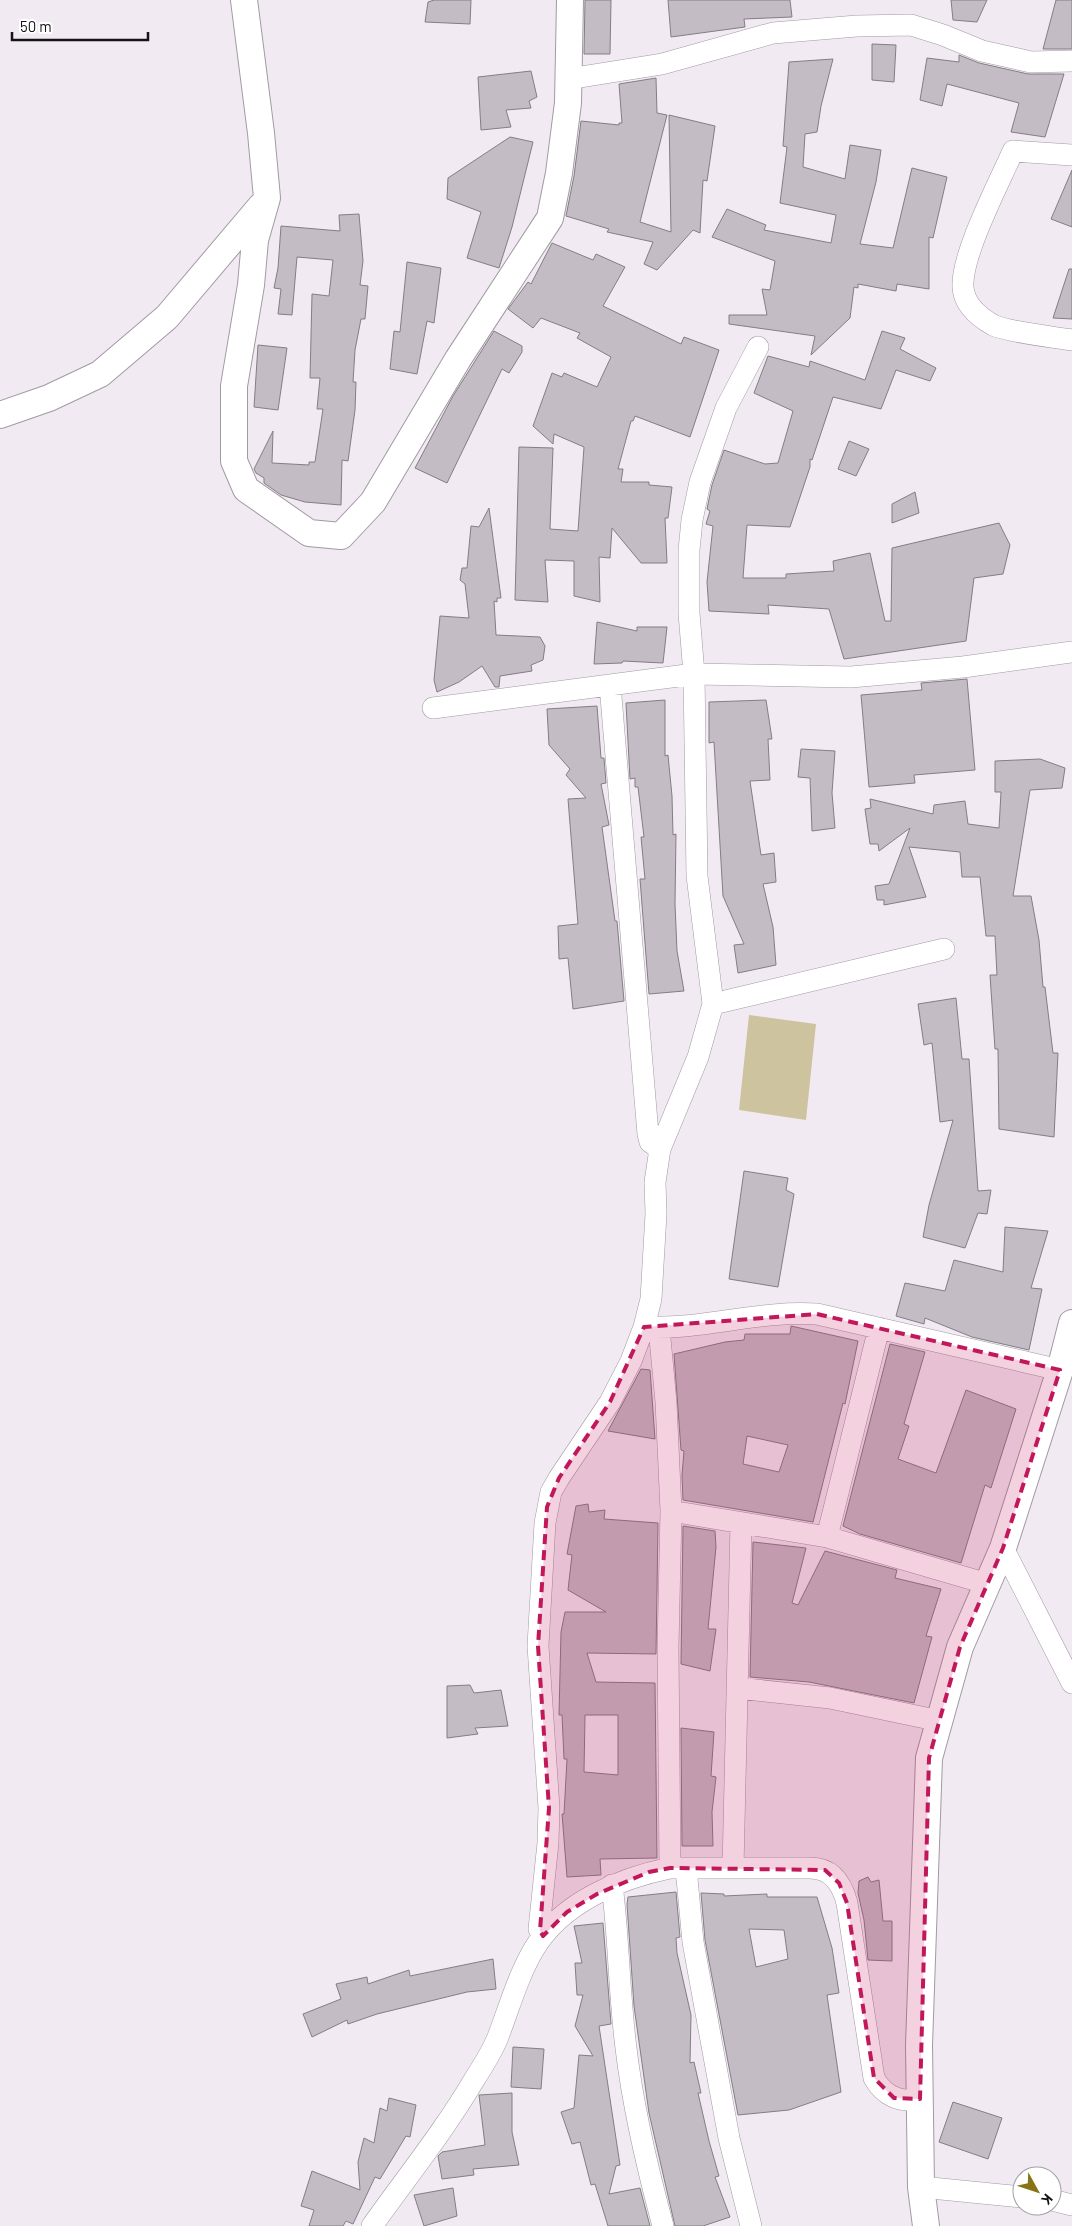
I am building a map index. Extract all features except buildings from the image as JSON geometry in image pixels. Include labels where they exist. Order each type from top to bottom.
[{"type":"street","points":[[244,0],[267,198],[255,240],[251,285],[234,386],[234,461],[246,489],[309,533],[341,536],[373,502],[458,359],[550,218],[559,173],[568,102],[570,0]]},
{"type":"street","points":[[568,79],[662,64],[773,33],[857,26],[911,25],[943,35],[982,51],[1032,62],[1072,61]]},
{"type":"street","points":[[1072,155],[1013,151],[968,253],[963,288],[970,307],[995,326],[1072,340]]},
{"type":"street","points":[[0,415],[49,398],[100,374],[167,316],[267,198]]},
{"type":"street","points":[[751,2226],[729,2138],[678,1868],[668,1648],[671,1511],[666,1402],[652,1327],[651,1299],[656,1214],[655,1182],[660,1149],[698,1057],[713,1004],[697,876],[694,674],[689,613],[692,520],[700,482],[726,408],[758,347]]},
{"type":"street","points":[[432,708],[694,674],[851,677],[963,667],[1072,652]]},
{"type":"street","points":[[610,685],[648,1134],[650,1142],[660,1149]]},
{"type":"street","points":[[713,1004],[944,949]]},
{"type":"street","points":[[652,1327],[802,1313],[817,1314],[1060,1370]]},
{"type":"street","points":[[926,2226],[921,2187],[919,2045],[929,1758],[960,1647],[1003,1548],[1060,1370],[1072,1326]]},
{"type":"street","points":[[543,1936],[539,1926],[548,1843],[549,1808],[538,1646],[547,1507],[558,1478],[614,1395],[631,1361],[652,1327]]},
{"type":"street","points":[[827,1537],[879,1328]]},
{"type":"street","points":[[671,1511],[827,1537],[988,1584]]},
{"type":"street","points":[[733,1868],[742,1523]]},
{"type":"street","points":[[1003,1548],[1072,1683]]},
{"type":"street","points":[[737,1688],[830,1698],[940,1721]]},
{"type":"street","points":[[372,2226],[474,2081],[497,2039],[526,1964],[543,1936],[567,1912],[612,1886],[649,1872],[678,1868],[818,1868],[825,1870],[834,1877],[848,1903],[874,2078],[883,2090],[894,2098],[906,2101],[920,2099]]},
{"type":"street","points":[[612,1886],[618,1932],[626,2048],[644,2156],[663,2226]]},
{"type":"street","points":[[921,2187],[1012,2196]]},
{"type":"highlighted area","points":[[817,1314],[1060,1370],[1003,1548],[960,1647],[929,1758],[920,2099],[894,2098],[874,2078],[847,1903],[839,1883],[825,1870],[670,1868],[649,1872],[597,1894],[567,1912],[543,1936],[540,1931],[549,1808],[538,1646],[547,1507],[559,1478],[610,1402],[644,1327]]},
{"type":"shaded area","points":[[749,1015],[816,1024],[806,1120],[739,1110]]}]
